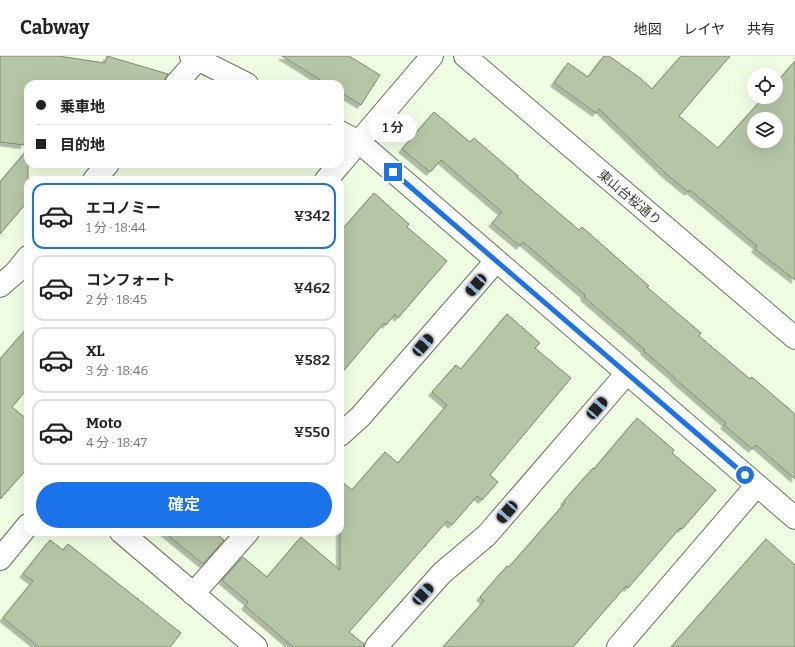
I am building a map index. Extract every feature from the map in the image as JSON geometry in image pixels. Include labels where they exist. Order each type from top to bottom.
[{"type":"street","points":[[344,152],[349,137],[432,56]]},
{"type":"street","name":"東山台桜通り","points":[[465,56],[795,338]]},
{"type":"street","points":[[179,80],[195,57],[239,80]]},
{"type":"street","points":[[349,137],[795,518]]},
{"type":"street","points":[[98,176],[104,168]]},
{"type":"street","points":[[330,176],[336,168]]},
{"type":"street","points":[[344,431],[360,417],[496,261]]},
{"type":"street","points":[[0,286],[15,273],[24,262]]},
{"type":"street","points":[[376,647],[442,573],[487,535],[627,373]]},
{"type":"street","points":[[618,647],[757,485]]},
{"type":"street","points":[[0,559],[24,531]]},
{"type":"street","points":[[126,536],[256,647]]},
{"type":"street","points":[[193,594],[244,536]]},
{"type":"building","points":[[0,56],[58,56],[105,63],[107,56],[168,74],[165,80],[24,80],[24,145],[0,142]]},
{"type":"building","points":[[282,56],[349,56],[380,75],[361,105],[344,94],[344,80],[321,80]]},
{"type":"building","points":[[604,56],[609,56],[640,78],[652,89],[681,56],[730,56],[679,116],[718,148],[747,116],[747,148],[783,148],[783,112],[750,112],[758,104],[783,104],[783,75],[795,61],[795,280],[755,249],[757,246],[690,190],[688,192],[665,173],[599,109],[596,113],[554,83],[568,63],[588,77]]},
{"type":"building","points":[[434,112],[470,142],[474,138],[579,230],[582,227],[649,286],[647,287],[701,333],[699,336],[750,379],[752,377],[795,414],[795,479],[756,445],[752,449],[724,425],[726,423],[584,297],[585,295],[523,242],[520,246],[492,223],[502,212],[441,160],[430,172],[402,149]]},
{"type":"building","points":[[24,154],[24,168],[28,168],[28,176],[24,176],[24,206],[0,234],[0,182]]},
{"type":"building","points":[[374,193],[409,224],[407,227],[447,261],[398,318],[395,314],[386,325],[384,323],[344,370],[344,227]]},
{"type":"building","points":[[507,314],[540,343],[535,348],[571,378],[490,475],[498,482],[482,500],[477,496],[452,525],[447,521],[349,632],[364,644],[364,647],[293,647],[245,606],[248,602],[222,580],[243,557],[267,577],[301,537],[340,570],[340,536],[344,536],[344,483],[352,490],[385,452],[398,463],[447,405],[432,392],[456,365],[461,369]]},
{"type":"building","points":[[24,332],[24,393],[12,407],[24,417],[24,472],[0,499],[0,359]]},
{"type":"building","points":[[637,418],[674,450],[672,453],[716,490],[682,529],[680,528],[628,588],[626,586],[573,647],[443,647],[484,601],[480,597],[507,566],[509,567],[565,503],[564,501],[593,468],[594,469]]},
{"type":"building","points":[[169,536],[219,536],[224,540],[203,564]]},
{"type":"building","points":[[766,539],[795,565],[795,647],[671,647]]},
{"type":"building","points":[[50,540],[63,550],[68,544],[181,633],[170,647],[39,647],[3,618],[33,581],[23,574]]},
{"type":"route","points":[[393,172],[745,475]]}]
